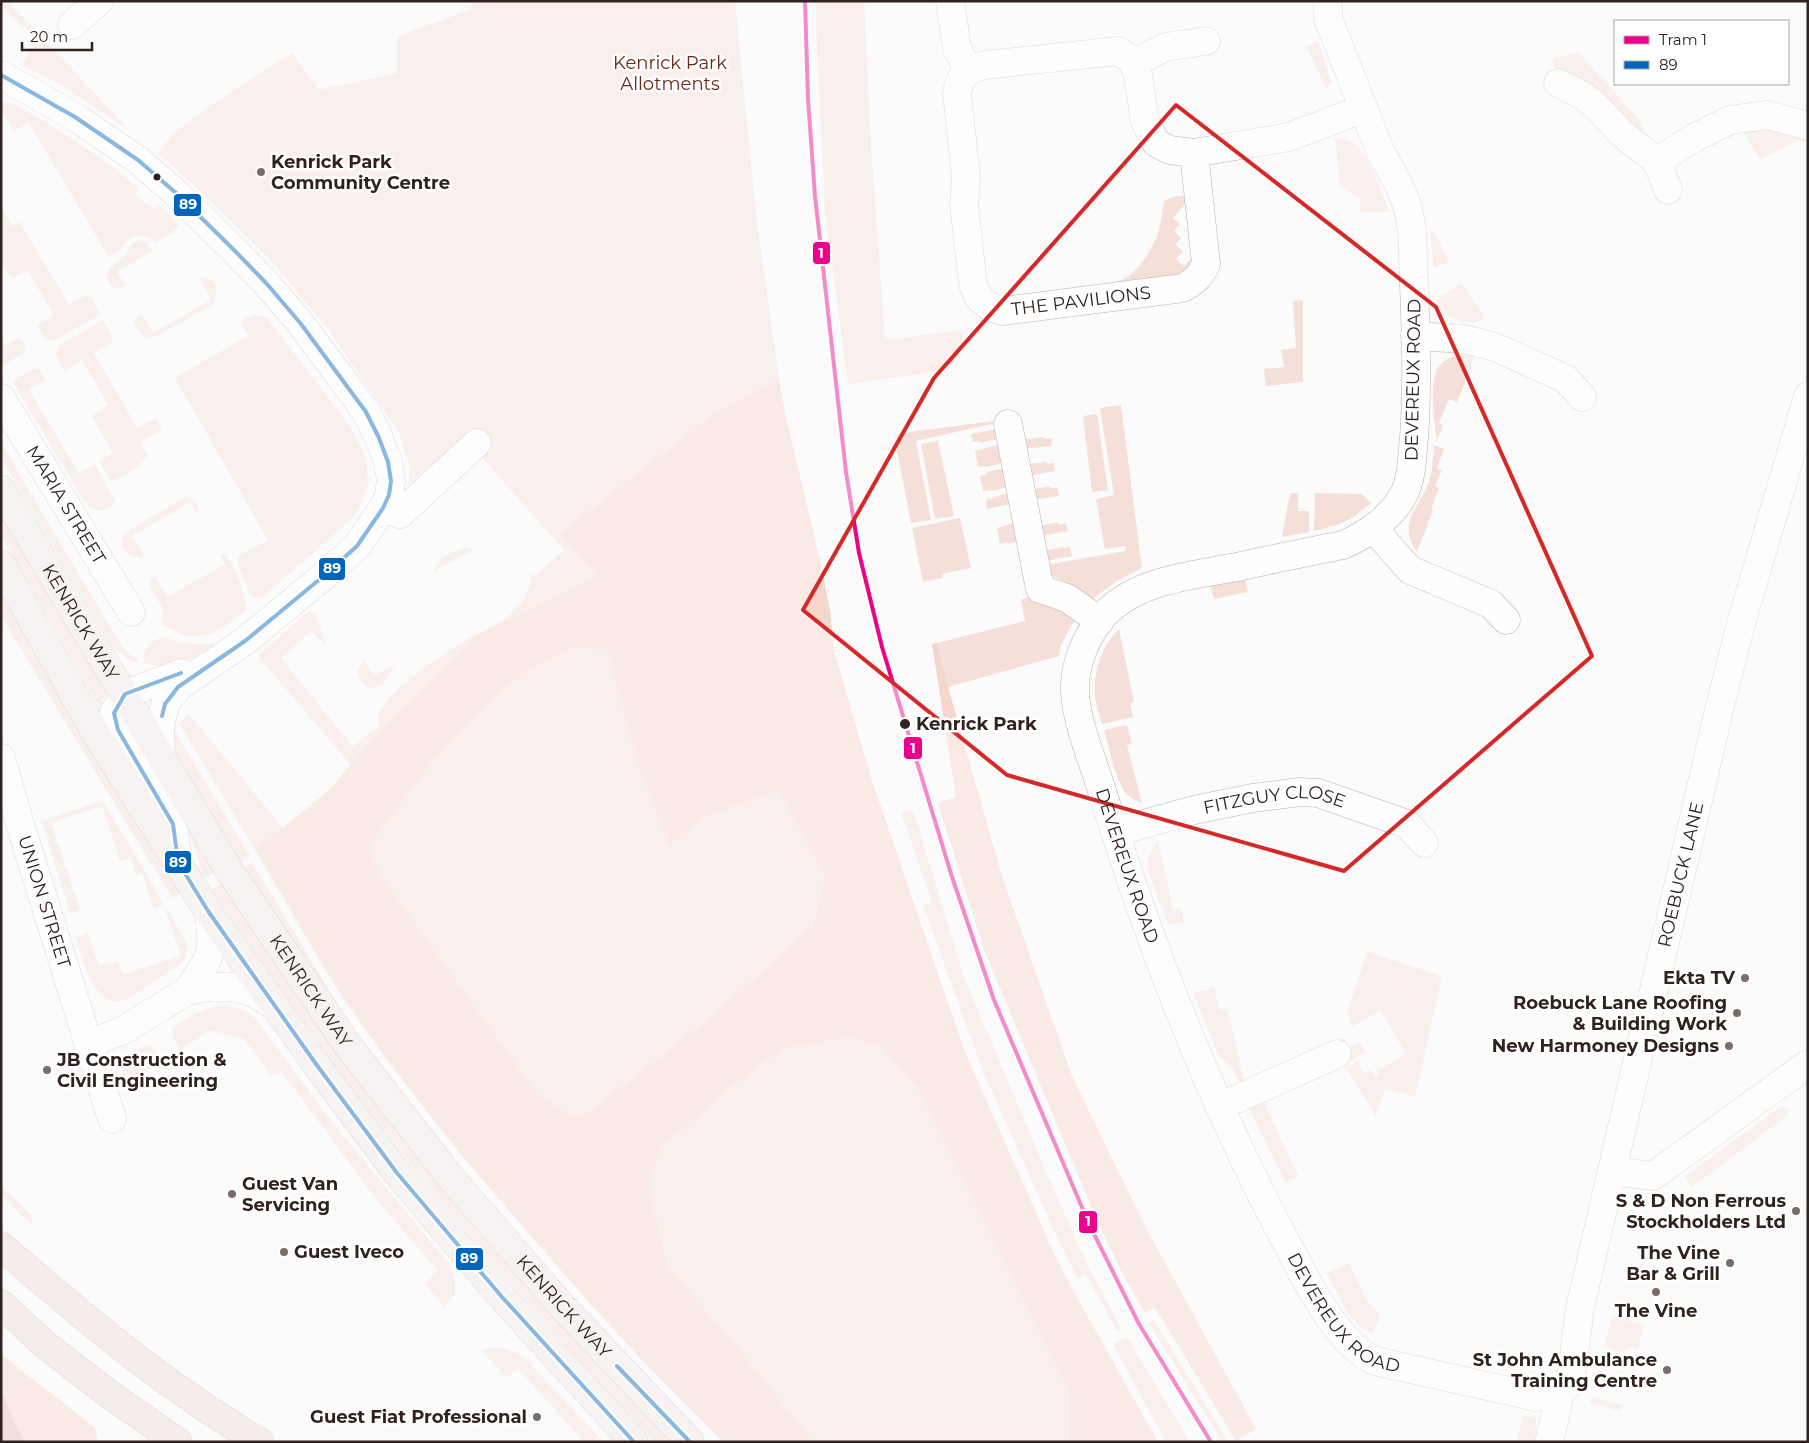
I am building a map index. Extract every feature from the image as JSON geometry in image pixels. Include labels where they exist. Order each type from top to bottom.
[{"type":"highway","points":[[1,1246],[62,1299],[165,1380],[260,1442]]},
{"type":"highway","points":[[1,1304],[43,1343],[95,1384],[178,1442]]},
{"type":"main road","name":"KENRICK WAY","points":[[1,489],[230,872],[346,1043],[456,1184],[561,1305],[690,1442]]},
{"type":"main road","name":"KENRICK WAY","points":[[1,564],[95,732],[208,912],[275,1006],[397,1173],[502,1298],[634,1442]]},
{"type":"street","points":[[72,25],[99,1]]},
{"type":"street","points":[[950,1],[957,49],[969,71],[972,68],[985,65],[1118,51],[1132,60],[1138,76],[1145,122],[1156,143],[1170,150],[1194,153],[1288,137],[1362,109]]},
{"type":"street","name":"DEVEREUX ROAD","points":[[1326,1],[1329,21],[1362,109],[1380,153],[1399,185],[1407,205],[1412,229],[1416,413],[1412,468],[1404,494],[1389,514],[1373,528],[1359,538],[1343,545],[1161,582],[1122,599],[1100,620],[1083,650],[1076,670],[1075,691],[1078,713],[1114,832],[1162,968],[1219,1107],[1266,1206],[1305,1278],[1343,1338],[1362,1355],[1375,1361],[1536,1397],[1558,1393]]},
{"type":"street","points":[[1133,64],[1166,47],[1206,42]]},
{"type":"street","name":"THE PAVILIONS","points":[[969,71],[958,81],[957,94],[966,177],[964,205],[973,284],[979,298],[990,307],[1003,311],[1183,288],[1193,282],[1201,275],[1206,264],[1194,153]]},
{"type":"street","points":[[1,75],[75,117],[138,160],[176,193],[233,249],[267,284],[301,324],[366,412],[388,462],[391,481],[384,508],[357,546],[245,641],[210,663],[178,687],[165,704],[160,728],[160,755]]},
{"type":"street","points":[[1558,82],[1582,95],[1597,107],[1622,134],[1657,161],[1668,190]]},
{"type":"street","points":[[1657,161],[1694,138],[1730,120],[1768,115],[1808,126]]},
{"type":"street","points":[[1415,336],[1464,339],[1495,346],[1566,380],[1582,397]]},
{"type":"street","name":"ROEBUCK LANE","points":[[1549,1442],[1557,1408],[1558,1393],[1568,1385],[1572,1369],[1580,1308],[1720,706],[1742,620],[1808,396]]},
{"type":"street","name":"MARIA STREET","points":[[1,398],[131,612]]},
{"type":"street","points":[[1008,424],[1040,589],[1067,598],[1100,620]]},
{"type":"street","points":[[384,508],[400,514],[477,443]]},
{"type":"street","points":[[1373,528],[1410,570],[1491,604],[1506,620]]},
{"type":"street","points":[[102,656],[119,668],[140,676],[181,673]]},
{"type":"street","points":[[178,862],[173,824],[118,730],[114,713],[125,694],[210,663]]},
{"type":"street","name":"UNION STREET","points":[[1,758],[112,1119]]},
{"type":"street","name":"FITZGUY CLOSE","points":[[1114,832],[1194,810],[1253,798],[1299,792],[1318,793],[1407,824],[1424,843]]},
{"type":"street","points":[[186,992],[204,967],[212,947],[212,930],[208,912]]},
{"type":"street","points":[[88,1044],[122,1031],[186,992],[209,986],[232,987],[252,992],[275,1006]]},
{"type":"street","points":[[1219,1107],[1337,1054]]},
{"type":"street","points":[[1613,1171],[1653,1176],[1808,1064]]},
{"type":"highlighted area","points":[[1176,105],[1436,307],[1592,656],[1344,871],[1007,775],[803,610],[934,378]]},
{"type":"green space","points":[[1,1],[8,1],[130,131],[60,84],[21,65],[37,40],[1,6]]},
{"type":"green space","name":"Kenrick Park Allotments","points":[[475,1],[735,1],[756,216],[779,379],[785,413],[820,561],[830,611],[834,651],[871,778],[964,1050],[1054,1254],[1158,1442],[724,1442],[622,1338],[537,1243],[462,1156],[391,1065],[344,999],[179,723],[189,714],[283,828],[328,791],[351,765],[258,656],[309,611],[316,616],[327,647],[312,631],[281,658],[353,747],[379,725],[378,715],[396,691],[443,655],[510,615],[525,597],[532,573],[535,576],[564,550],[480,455],[470,432],[409,484],[410,468],[399,433],[330,332],[270,259],[158,153],[173,134],[206,109],[292,53],[319,90],[397,73],[397,37],[469,10]]},
{"type":"green space","points":[[815,1],[864,1],[871,146],[885,340],[963,330],[958,354],[953,362],[940,371],[848,384],[825,211]]},
{"type":"green space","points":[[1318,41],[1332,84],[1326,89],[1309,51],[1305,47]]},
{"type":"green space","points":[[1578,52],[1641,122],[1643,132],[1634,129],[1557,74],[1552,59]]},
{"type":"green space","points":[[12,103],[94,153],[139,189],[135,194],[154,210],[159,205],[179,225],[172,233],[155,243],[150,238],[137,235],[115,254],[111,256],[107,254],[28,122],[14,131],[1,110],[1,104]]},
{"type":"green space","points":[[1745,124],[1808,135],[1808,143],[1798,140],[1760,160],[1745,133]]},
{"type":"green space","points":[[1335,138],[1352,142],[1362,152],[1376,177],[1389,212],[1361,212],[1360,199],[1340,184]]},
{"type":"green space","points":[[1189,195],[1189,200],[1173,218],[1180,224],[1174,231],[1181,238],[1175,245],[1183,251],[1176,259],[1184,266],[1196,253],[1196,258],[1183,278],[1107,286],[1132,274],[1147,256],[1157,236],[1164,201],[1175,196]]},
{"type":"green space","points":[[1,208],[12,226],[20,222],[69,305],[85,296],[91,297],[100,314],[56,340],[46,340],[37,325],[54,315],[27,270],[12,279],[3,265],[1,266]]},
{"type":"green space","points":[[1430,229],[1437,236],[1448,262],[1434,268]]},
{"type":"green space","points":[[142,240],[153,251],[117,271],[125,285],[118,288],[112,286],[107,278],[109,269],[125,256],[132,245]]},
{"type":"green space","points":[[203,277],[215,283],[217,291],[213,304],[157,336],[149,337],[139,332],[134,321],[142,315],[153,333],[211,300],[199,278]]},
{"type":"green space","points":[[1461,284],[1465,287],[1484,318],[1478,321],[1464,322],[1450,317],[1439,306],[1436,300]]},
{"type":"green space","points":[[1303,300],[1303,382],[1266,386],[1264,369],[1284,367],[1281,350],[1296,348],[1293,301]]},
{"type":"green space","points":[[253,315],[268,319],[349,425],[363,451],[368,484],[360,507],[353,518],[261,598],[250,594],[237,562],[239,556],[268,540],[175,378],[248,336],[240,322]]},
{"type":"green space","points":[[103,320],[113,337],[112,342],[94,353],[137,428],[155,418],[162,430],[140,442],[148,456],[138,463],[140,466],[111,482],[99,461],[113,453],[92,416],[108,405],[82,360],[64,371],[56,354],[60,345]]},
{"type":"green space","points":[[20,337],[26,347],[23,353],[4,365],[1,361],[1,339],[5,346]]},
{"type":"green space","points":[[1461,354],[1475,356],[1457,402],[1449,399],[1439,423],[1443,425],[1437,440],[1433,403],[1435,375],[1442,363],[1451,357]]},
{"type":"green space","points":[[33,369],[40,370],[45,380],[29,389],[78,473],[95,464],[115,501],[107,509],[96,511],[84,501],[12,381]]},
{"type":"green space","points":[[1121,405],[1142,568],[1115,582],[1094,598],[1090,598],[1072,585],[1048,574],[1045,565],[1126,551],[1125,546],[1105,549],[1096,499],[1114,495],[1100,408]]},
{"type":"green space","points":[[1097,414],[1108,490],[1092,492],[1083,416]]},
{"type":"green space","points":[[1018,418],[916,441],[931,520],[911,523],[894,434]]},
{"type":"green space","points":[[1001,428],[1003,438],[980,443],[980,441],[973,442],[971,434]]},
{"type":"green space","points":[[1044,437],[1044,439],[1051,438],[1052,446],[1023,449],[1021,440]]},
{"type":"green space","points":[[938,441],[954,516],[935,519],[921,444]]},
{"type":"green space","points":[[1,443],[121,645],[131,656],[138,658],[138,663],[128,660],[114,648],[1,458]]},
{"type":"green space","points":[[1004,443],[1008,462],[978,467],[975,451]]},
{"type":"green space","points":[[1434,445],[1444,449],[1437,468],[1442,470],[1435,486],[1439,488],[1431,509],[1433,510],[1417,552],[1411,542],[1409,524],[1411,516],[1430,479]]},
{"type":"green space","points":[[1047,462],[1047,464],[1054,463],[1055,471],[1028,476],[1026,464]]},
{"type":"green space","points":[[1009,467],[1013,486],[983,491],[980,476],[987,474],[987,472]]},
{"type":"green space","points":[[1050,486],[1051,488],[1057,488],[1059,496],[1033,500],[1031,490]]},
{"type":"green space","points":[[1014,491],[1016,503],[987,509],[986,500]]},
{"type":"green space","points":[[1290,493],[1298,493],[1298,511],[1309,511],[1309,532],[1282,537]]},
{"type":"green space","points":[[1315,493],[1362,494],[1371,503],[1345,522],[1314,531]]},
{"type":"green space","points":[[185,497],[191,498],[198,505],[196,513],[190,502],[132,536],[145,558],[126,552],[122,544],[125,533]]},
{"type":"green space","points":[[1,514],[107,688],[100,708],[1,535]]},
{"type":"green space","points":[[960,518],[971,568],[942,574],[943,578],[923,582],[912,528]]},
{"type":"green space","points":[[1020,521],[1023,541],[1000,544],[997,528]]},
{"type":"green space","points":[[1058,522],[1059,524],[1066,523],[1068,531],[1040,536],[1038,526]]},
{"type":"green space","points":[[1070,547],[1072,556],[1045,561],[1043,551]]},
{"type":"green space","points":[[466,548],[473,550],[433,572],[439,562],[446,556]]},
{"type":"green space","points":[[224,554],[232,564],[239,580],[246,610],[225,626],[206,635],[185,635],[161,623],[163,611],[150,585],[151,579],[155,576],[168,597],[225,564],[220,555]]},
{"type":"green space","points":[[1245,578],[1248,592],[1214,599],[1210,586]]},
{"type":"green space","points":[[1,593],[60,697],[181,893],[172,898],[14,638],[1,615]]},
{"type":"green space","points":[[1032,597],[1078,614],[1061,645],[1059,656],[948,687],[937,643],[1025,621],[1021,599]]},
{"type":"green space","points":[[1119,629],[1134,702],[1130,703],[1133,717],[1102,724],[1095,692],[1096,672],[1102,653]]},
{"type":"green space","points":[[165,637],[188,643],[212,643],[214,646],[199,656],[181,662],[163,665],[145,664],[144,654],[148,646],[155,640]]},
{"type":"green space","points":[[364,661],[374,676],[395,664],[382,686],[370,688],[362,683],[358,676],[359,668]]},
{"type":"green space","points":[[1127,725],[1132,743],[1127,745],[1142,803],[1128,796],[1121,786],[1104,730]]},
{"type":"green space","points":[[172,731],[178,736],[250,856],[239,863],[173,750]]},
{"type":"green space","points":[[103,801],[187,943],[186,955],[181,964],[126,1000],[115,1001],[105,998],[98,991],[87,970],[76,938],[88,934],[99,966],[118,961],[123,975],[181,956],[164,905],[154,908],[142,873],[136,875],[131,858],[120,861],[102,806],[51,823],[80,910],[70,913],[42,821]]},
{"type":"green space","points":[[913,810],[964,977],[1088,1266],[1121,1328],[1117,1331],[1086,1274],[1077,1278],[982,1069],[923,905],[930,903],[931,899],[901,813]]},
{"type":"green space","points":[[189,833],[214,872],[205,878]]},
{"type":"green space","points":[[1158,840],[1173,909],[1181,908],[1184,922],[1168,925],[1147,867],[1148,857]]},
{"type":"green space","points":[[252,862],[343,1013],[342,1017],[242,869]]},
{"type":"green space","points":[[222,883],[327,1038],[411,1151],[524,1284],[671,1442],[653,1441],[538,1314],[426,1183],[343,1075],[212,890]]},
{"type":"green space","points":[[1367,952],[1442,976],[1415,1097],[1385,1088],[1376,1116],[1346,1068],[1357,1061],[1365,1073],[1371,1070],[1376,1077],[1379,1075],[1377,1071],[1406,1054],[1380,1010],[1351,1027],[1348,1010]]},
{"type":"green space","points":[[1214,988],[1220,1011],[1227,1009],[1246,1087],[1241,1089],[1232,1067],[1219,1057],[1194,993]]},
{"type":"green space","points":[[225,1005],[246,1011],[255,1018],[333,1123],[448,1263],[455,1289],[453,1297],[444,1307],[425,1284],[438,1271],[375,1198],[282,1072],[271,1075],[244,1039],[211,1030],[180,1050],[173,1037],[172,1028],[197,1013]]},
{"type":"green space","points":[[1344,1038],[1350,1048],[1360,1042],[1366,1051],[1344,1065],[1335,1044]]},
{"type":"green space","points":[[145,1045],[152,1047],[163,1061],[123,1084],[122,1071],[126,1062]]},
{"type":"green space","points":[[1260,1093],[1298,1176],[1285,1182],[1245,1100]]},
{"type":"green space","points":[[1782,1106],[1789,1114],[1692,1187],[1684,1177]]},
{"type":"green space","points":[[1,1186],[31,1215],[33,1226],[1,1195]]},
{"type":"green space","points":[[1349,1263],[1367,1301],[1380,1316],[1371,1333],[1363,1329],[1350,1315],[1327,1273]]},
{"type":"green space","points":[[1612,1316],[1644,1325],[1638,1349],[1630,1347],[1623,1353],[1604,1347]]},
{"type":"green space","points":[[1154,1320],[1228,1442],[1222,1442],[1149,1323]]},
{"type":"green space","points":[[1127,1337],[1190,1442],[1166,1442],[1113,1344]]},
{"type":"green space","points":[[492,1348],[507,1349],[525,1358],[603,1442],[584,1442],[518,1368],[507,1378],[481,1350]]},
{"type":"green space","points":[[1592,1397],[1623,1405],[1621,1411],[1590,1403]]},
{"type":"green space","points":[[1524,1415],[1536,1418],[1535,1442],[1516,1442]]},
{"type":"shaded area","points":[[779,379],[785,413],[820,561],[830,611],[834,651],[871,778],[964,1050],[1054,1254],[1158,1442],[1071,1442],[1069,1392],[918,1089],[882,1046],[847,1037],[782,1049],[725,1091],[662,1147],[648,1183],[668,1268],[734,1343],[813,1442],[724,1442],[670,1389],[593,1307],[429,1114],[386,1058],[333,982],[255,850],[328,791],[387,724],[476,636],[594,578],[595,573],[560,534],[714,414]],"holes":[[[571,648],[608,649],[636,759],[669,845],[705,816],[779,790],[825,877],[813,927],[704,1023],[579,1120],[539,1096],[379,874],[370,845],[440,753],[459,731],[501,691],[529,669]]]},
{"type":"shaded area","points":[[937,643],[1003,879],[1072,1076],[1145,1226],[1256,1429],[1236,1441],[1156,1309],[1153,1308],[1145,1313],[1123,1275],[1096,1218],[984,950],[938,803],[956,797],[932,644]]},
{"type":"shaded area","points":[[1,1354],[95,1428],[98,1442],[25,1442],[12,1418],[1,1389]]},
{"type":"shaded area","points":[[1,1389],[12,1418],[25,1442],[1,1442]]},
{"type":"tram line","name":"1","points":[[805,1],[808,99],[815,196],[846,472],[859,553],[882,647],[952,877],[994,1000],[1089,1224],[1139,1324],[1211,1442]]},
{"type":"transit line","name":"89","points":[[1,75],[75,117],[138,160],[176,193],[233,249],[267,284],[301,324],[366,412],[388,462],[391,481],[389,495],[383,508],[357,546],[245,641],[178,687],[165,704],[162,716]]},
{"type":"transit line","name":"89","points":[[181,673],[125,694],[114,713],[118,730],[173,824],[178,862],[208,911],[316,1064],[397,1173],[502,1297],[634,1442]]},
{"type":"transit line","name":"89","points":[[617,1366],[690,1442]]},
{"type":"place","name":"Kenrick Park Community Centre","points":[[261,172]]},
{"type":"place","name":"Kenrick Park","points":[[905,724]]},
{"type":"place","name":"Ekta TV","points":[[1745,978]]},
{"type":"place","name":"Roebuck Lane Roofing & Building Work","points":[[1737,1013]]},
{"type":"place","name":"New Harmoney Designs","points":[[1729,1046]]},
{"type":"place","name":"JB Construction & Civil Engineering","points":[[47,1070]]},
{"type":"place","name":"Guest Van Servicing","points":[[232,1194]]},
{"type":"place","name":"S & D Non Ferrous Stockholders Ltd","points":[[1796,1211]]},
{"type":"place","name":"Guest Iveco","points":[[284,1252]]},
{"type":"place","name":"The Vine Bar & Grill","points":[[1730,1263]]},
{"type":"place","name":"The Vine","points":[[1656,1292]]},
{"type":"place","name":"St John Ambulance Training Centre","points":[[1667,1370]]},
{"type":"place","name":"Guest Fiat Professional","points":[[537,1417]]}]
